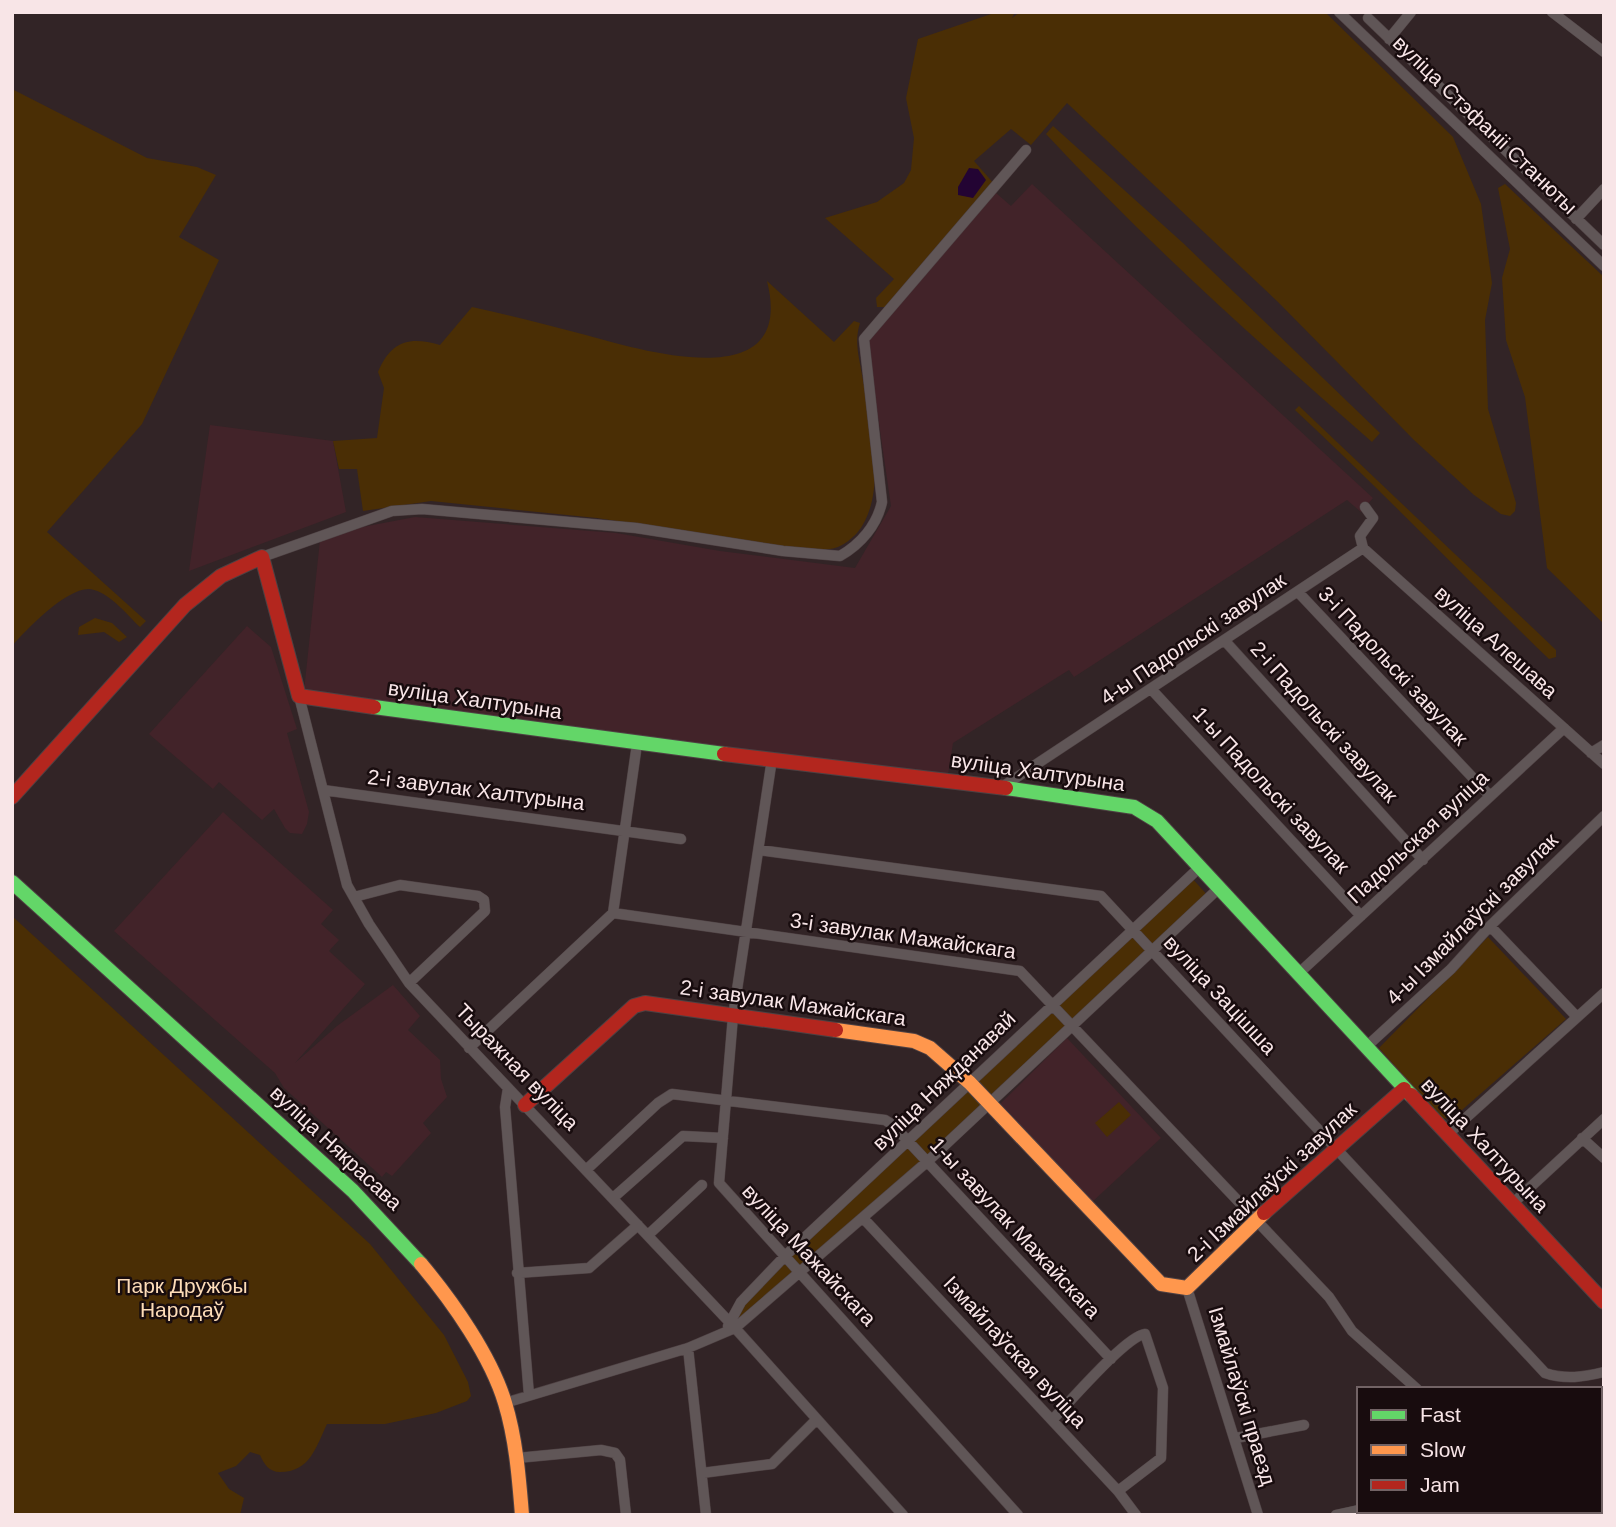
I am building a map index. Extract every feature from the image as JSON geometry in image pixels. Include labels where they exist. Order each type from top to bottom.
[{"type":"street","name":"вуліца Стэфаніі Станюты","points":[[1339,12],[1604,266]]},
{"type":"street","points":[[1390,38],[1411,12]]},
{"type":"street","points":[[1552,12],[1604,52]]},
{"type":"street","points":[[1357,30],[1371,15],[1390,38],[1604,245]]},
{"type":"street","points":[[12,797],[185,605],[221,576],[261,557],[392,511],[422,509],[636,528],[783,551],[840,556],[872,528],[879,516],[882,502],[864,339],[1026,150]]},
{"type":"street","points":[[1576,219],[1604,189]]},
{"type":"street","points":[[1363,548],[1360,536],[1373,518],[1365,507]]},
{"type":"street","name":"4-ы Падольскі завулак","points":[[1002,787],[1363,548]]},
{"type":"street","name":"вуліца Алешава","points":[[1363,548],[1604,764]]},
{"type":"street","name":"Тыражная вуліца","points":[[261,557],[340,862],[354,897],[408,982],[648,1235],[902,1515]]},
{"type":"street","name":"3-і Падольскі завулак","points":[[1298,593],[1490,796]]},
{"type":"street","name":"2-і Падольскі завулак","points":[[1225,641],[1423,860]]},
{"type":"street","name":"1-ы Падольскі завулак","points":[[1152,690],[1361,916]]},
{"type":"street","name":"вуліца Халтурына","points":[[299,696],[637,744],[1002,787],[1134,807],[1157,821],[1604,1302]]},
{"type":"street","name":"Падольская вуліца","points":[[1298,974],[1564,728]]},
{"type":"street","points":[[469,1048],[613,913],[637,744]]},
{"type":"street","points":[[1591,753],[1604,745]]},
{"type":"street","name":"вуліца Мажайскага","points":[[772,759],[733,1016],[718,1178],[722,1189],[801,1272],[1018,1515]]},
{"type":"street","name":"2-і завулак Халтурына","points":[[323,790],[624,829],[681,839]]},
{"type":"street","name":"4-ы Ізмайлаўскі завулак","points":[[1366,1047],[1451,970],[1490,926],[1604,816]]},
{"type":"street","name":"вуліца Зацішша","points":[[759,850],[1101,896],[1545,1373],[1569,1378],[1604,1372]]},
{"type":"street","name":"вуліца Няжданавай","points":[[730,1328],[747,1295],[785,1256],[1200,867]]},
{"type":"street","name":"вуліца Някрасава","points":[[12,882],[354,1191],[405,1242],[460,1314],[505,1403],[516,1458],[522,1515]]},
{"type":"street","points":[[354,897],[400,885],[478,896],[484,900],[485,911],[408,982]]},
{"type":"street","points":[[505,1403],[688,1348],[730,1328],[801,1272],[928,1161],[1219,888]]},
{"type":"street","name":"3-і завулак Мажайскага","points":[[613,913],[747,934],[1014,969],[1025,974],[1329,1297],[1352,1331],[1415,1387]]},
{"type":"street","points":[[1490,926],[1577,1017]]},
{"type":"street","points":[[1447,1135],[1604,993]]},
{"type":"street","name":"2-і завулак Мажайскага","points":[[525,1105],[634,1006],[645,1003],[914,1041],[930,1048],[970,1083],[1161,1284]]},
{"type":"street","points":[[508,1088],[505,1107],[529,1395]]},
{"type":"street","name":"2-і Ізмайлаўскі завулак","points":[[1161,1284],[1187,1289],[1255,1221],[1404,1089]]},
{"type":"street","name":"1-ы завулак Мажайскага","points":[[586,1170],[664,1098],[672,1094],[885,1120],[928,1161],[1111,1359]]},
{"type":"street","points":[[1511,1205],[1604,1119]]},
{"type":"street","points":[[613,1198],[682,1136],[723,1138]]},
{"type":"street","points":[[1583,1138],[1604,1158]]},
{"type":"street","points":[[648,1235],[702,1185]]},
{"type":"street","name":"Ізмайлаўская вуліца","points":[[863,1218],[1118,1491],[1136,1515]]},
{"type":"street","points":[[517,1273],[589,1269],[638,1225]]},
{"type":"street","name":"Ізмайлаўскі праезд","points":[[1187,1289],[1258,1515]]},
{"type":"street","points":[[1052,1420],[1111,1359],[1136,1336],[1145,1334],[1163,1388],[1161,1458],[1118,1491]]},
{"type":"street","points":[[688,1348],[706,1515]]},
{"type":"street","points":[[702,1473],[772,1464],[816,1420]]},
{"type":"street","points":[[1236,1438],[1304,1425]]},
{"type":"street","points":[[516,1458],[601,1450],[615,1453],[620,1460],[625,1515]]},
{"type":"street","points":[[1336,1515],[1357,1510]]},
{"type":"shaded area","points":[[969,168],[978,169],[986,180],[973,198],[958,195],[958,187]]},
{"type":"shaded area","points":[[1032,184],[1373,498],[1361,512],[1347,500],[1074,677],[1069,670],[953,743],[948,775],[918,775],[304,691],[320,540],[352,529],[415,517],[616,533],[720,551],[855,568],[891,506],[867,341],[996,193],[1011,206]]},
{"type":"shaded area","points":[[210,425],[333,441],[346,512],[189,571]]},
{"type":"shaded area","points":[[247,626],[271,647],[297,729],[287,733],[309,812],[302,834],[290,833],[274,809],[262,820],[219,782],[213,789],[149,734]]},
{"type":"shaded area","points":[[223,812],[333,910],[321,924],[339,940],[329,951],[365,984],[295,1063],[337,1026],[393,985],[420,1016],[408,1030],[440,1060],[441,1079],[447,1097],[423,1123],[431,1133],[392,1176],[386,1172],[382,1177],[284,1088],[275,1073],[114,931]]},
{"type":"shaded area","points":[[1067,1038],[1161,1138],[1091,1203],[999,1105]]},
{"type":"green space","points":[[997,12],[1015,12],[1012,18],[1020,12],[1325,12],[1453,137],[1481,204],[1492,283],[1485,320],[1488,409],[1516,503],[1515,511],[1510,516],[1501,514],[1474,495],[1414,440],[1278,302],[1067,103],[1031,145],[1011,129],[974,161],[995,185],[885,307],[877,307],[876,298],[894,279],[825,218],[877,202],[904,183],[911,170],[914,138],[906,98],[918,39]]},
{"type":"green space","points":[[12,89],[147,158],[197,167],[216,175],[179,237],[219,260],[142,424],[47,532],[146,621],[140,627],[107,596],[85,589],[50,609],[12,646]]},
{"type":"green space","points":[[1053,126],[1183,243],[1380,433],[1372,442],[1246,330],[1124,215],[1046,134]]},
{"type":"green space","points":[[1505,184],[1604,277],[1604,624],[1547,568],[1525,397],[1506,340],[1502,278],[1510,249],[1498,188]]},
{"type":"green space","points":[[767,281],[834,342],[854,321],[860,323],[858,349],[872,435],[875,478],[867,517],[857,533],[838,547],[803,549],[597,518],[431,501],[363,511],[357,469],[339,469],[333,441],[377,438],[384,388],[378,372],[389,353],[395,347],[410,341],[440,345],[472,307],[640,349],[708,358],[737,354],[759,341],[770,318]]},
{"type":"green space","points":[[1299,406],[1556,650],[1556,657],[1549,659],[1517,628],[1295,410]]},
{"type":"green space","points":[[95,618],[112,623],[127,637],[119,642],[104,632],[78,635],[79,627]]},
{"type":"green space","points":[[1191,877],[1209,897],[978,1114],[739,1326],[731,1319],[736,1309]]},
{"type":"green space","name":"Парк Дружбы Народаў","points":[[12,916],[370,1244],[444,1335],[468,1382],[471,1396],[467,1401],[436,1413],[385,1424],[327,1424],[311,1457],[290,1471],[273,1471],[260,1455],[250,1452],[236,1466],[218,1473],[229,1489],[244,1498],[240,1515],[12,1515]]},
{"type":"green space","points":[[1488,937],[1566,1019],[1454,1117],[1442,1119],[1379,1048]]},
{"type":"green space","points":[[1119,1102],[1131,1115],[1107,1137],[1095,1123]]},
{"type":"traffic: fast","points":[[374,707],[724,754]]},
{"type":"traffic: fast","points":[[1006,788],[1134,807],[1157,821],[1411,1095]]},
{"type":"traffic: fast","points":[[12,882],[353,1191],[421,1264]]},
{"type":"traffic: slow","points":[[836,1030],[914,1041],[930,1048],[970,1083],[1161,1284],[1187,1288],[1264,1213]]},
{"type":"traffic: slow","points":[[421,1264],[469,1330],[499,1385],[514,1445],[522,1515]]},
{"type":"traffic: jam","points":[[12,797],[185,605],[221,576],[262,557],[299,696],[374,707]]},
{"type":"traffic: jam","points":[[724,754],[1006,788]]},
{"type":"traffic: jam","points":[[525,1105],[634,1006],[645,1003],[836,1030]]},
{"type":"traffic: jam","points":[[1264,1213],[1404,1089]]},
{"type":"traffic: jam","points":[[1411,1095],[1604,1302]]}]
